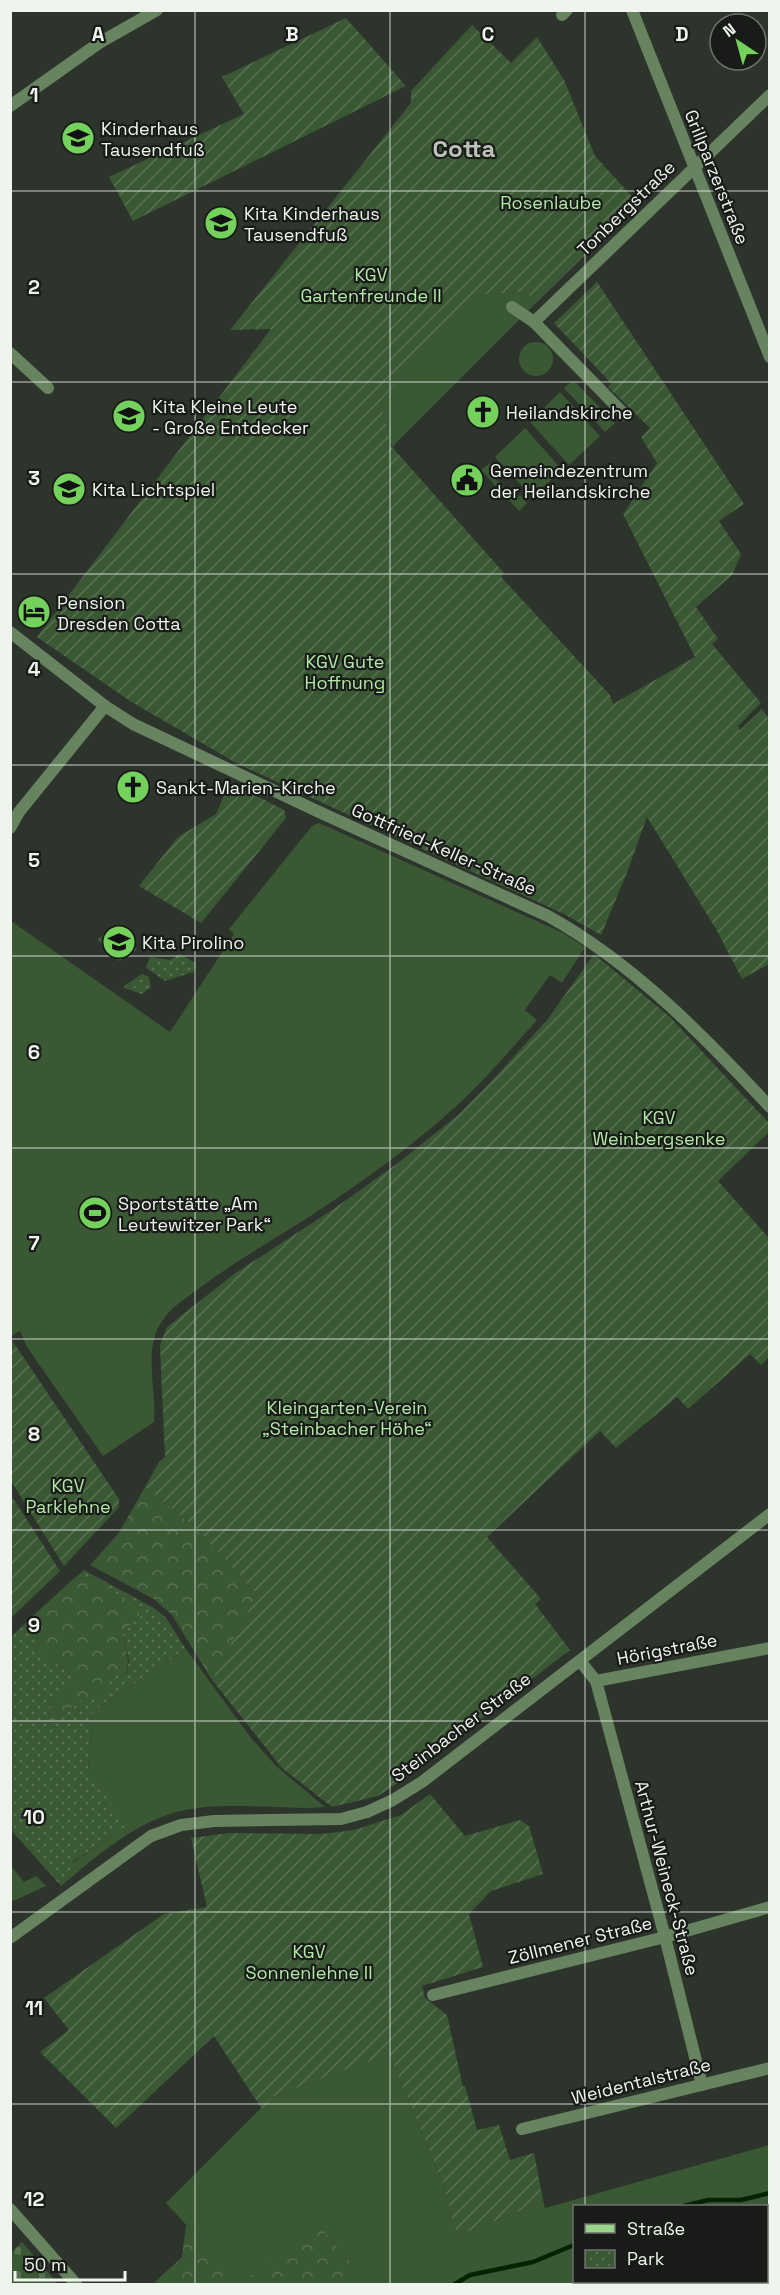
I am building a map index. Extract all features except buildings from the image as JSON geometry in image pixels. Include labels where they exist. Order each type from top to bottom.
[{"type":"main road","points":[[762,2284],[770,2283]]},
{"type":"street","points":[[10,106],[99,43],[157,10]]},
{"type":"street","name":"Grillparzerstraße","points":[[632,10],[770,357]]},
{"type":"street","name":"Tonbergstraße","points":[[534,322],[770,95]]},
{"type":"street","points":[[512,307],[534,322],[624,414]]},
{"type":"street","points":[[10,353],[48,388]]},
{"type":"street","name":"Gottfried-Keller-Straße","points":[[10,632],[105,706],[133,724],[574,930],[691,1024],[770,1107]]},
{"type":"street","points":[[10,828],[19,812],[105,706]]},
{"type":"street","name":"Steinbacher Straße","points":[[10,1938],[151,1836],[181,1825],[214,1821],[340,1819],[367,1812],[384,1804],[422,1782],[770,1514]]},
{"type":"street","name":"Hörigstraße","points":[[580,1661],[596,1681],[770,1648]]},
{"type":"street","name":"Arthur-Weineck-Straße","points":[[596,1681],[702,2085]]},
{"type":"street","name":"Zöllmener Straße","points":[[432,1995],[665,1937],[770,1907]]},
{"type":"street","name":"Weidentalstraße","points":[[522,2129],[770,2068]]},
{"type":"street","points":[[10,2209],[76,2284]]},
{"type":"green space","points":[[346,18],[406,86],[133,221],[109,177],[244,114],[222,77]]},
{"type":"green space","points":[[472,25],[511,63],[537,37],[564,80],[595,156],[638,203],[538,301],[523,292],[484,294],[448,323],[381,401],[392,447],[504,573],[501,577],[610,695],[613,704],[695,657],[623,514],[657,463],[641,437],[650,428],[608,387],[611,383],[554,323],[597,282],[744,504],[719,521],[741,554],[732,575],[696,607],[718,639],[712,644],[761,703],[738,726],[740,730],[762,709],[769,719],[770,771],[767,773],[770,776],[769,964],[742,979],[716,929],[647,817],[601,935],[564,914],[238,764],[130,701],[37,637],[271,329],[230,330],[411,103],[411,91]]},
{"type":"green space","points":[[523,292],[538,301],[392,447],[381,401],[448,323],[484,294]]},
{"type":"green space","points":[[536,342],[548,347],[553,359],[548,371],[536,376],[524,371],[519,359],[524,347]]},
{"type":"green space","points":[[571,382],[576,383],[615,423],[605,432],[564,388]]},
{"type":"green space","points":[[560,392],[600,436],[569,465],[530,422]]},
{"type":"green space","points":[[525,428],[562,470],[532,497],[495,457]]},
{"type":"green space","points":[[490,463],[497,469],[493,476],[514,498],[520,495],[527,503],[519,511],[481,470]]},
{"type":"green space","points":[[230,782],[284,810],[286,818],[201,923],[139,886],[178,837],[216,814]]},
{"type":"green space","points":[[319,823],[563,933],[585,947],[562,983],[550,975],[525,1010],[537,1020],[463,1100],[415,1141],[364,1179],[229,1267],[170,1311],[157,1331],[153,1343],[154,1422],[103,1456],[27,1347],[20,1331],[11,1336],[11,921],[170,1032],[234,934],[229,929],[312,826]]},
{"type":"green space","points":[[108,930],[137,949],[119,961],[98,940]]},
{"type":"green space","points":[[180,954],[195,963],[196,967],[193,972],[165,981],[146,968],[150,957],[170,960]]},
{"type":"green space","name":"Kleingarten-Verein „Steinbacher Höhe“","points":[[594,954],[670,1017],[769,1123],[769,1132],[718,1181],[769,1238],[769,1357],[761,1365],[750,1354],[688,1409],[677,1397],[616,1448],[600,1431],[487,1537],[541,1599],[535,1604],[570,1650],[395,1785],[378,1796],[332,1807],[282,1768],[212,1680],[257,1594],[195,1527],[145,1487],[159,1462],[165,1457],[160,1345],[167,1327],[234,1274],[335,1208],[398,1163],[458,1115],[547,1020]]},
{"type":"green space","points":[[142,974],[149,977],[151,987],[142,994],[124,988],[124,986]]},
{"type":"green space","name":"KGV Parklehne","points":[[11,1339],[119,1499],[119,1507],[64,1566],[11,1481]]},
{"type":"green space","points":[[145,1487],[195,1527],[257,1594],[212,1680],[172,1615],[154,1599],[90,1565],[118,1534]]},
{"type":"green space","points":[[11,1495],[60,1571],[10,1618]]},
{"type":"green space","points":[[84,1570],[154,1608],[166,1618],[186,1649],[93,1711],[88,1769],[126,1826],[73,1862],[80,1870],[61,1886],[11,1830],[11,1637],[36,1613],[38,1651],[71,1674],[74,1682],[52,1702],[48,1725],[84,1699],[104,1699],[112,1674],[127,1673],[129,1660],[122,1633],[142,1615],[95,1576],[70,1582]]},
{"type":"green space","points":[[95,1576],[143,1615],[122,1633],[127,1656],[127,1670],[104,1700],[84,1699],[48,1725],[52,1702],[71,1674],[38,1651],[36,1613],[70,1582]]},
{"type":"green space","points":[[186,1649],[251,1738],[276,1766],[325,1807],[221,1806],[170,1814],[145,1824],[80,1870],[73,1863],[125,1826],[88,1769],[93,1711]]},
{"type":"green space","name":"KGV Sonnenlehne II","points":[[430,1794],[465,1836],[520,1820],[529,1826],[543,1874],[491,1891],[469,1914],[483,1967],[422,1986],[425,1998],[447,2015],[463,2087],[465,2086],[477,2130],[499,2125],[510,2160],[534,2153],[543,2200],[457,2236],[443,2183],[389,2054],[272,2097],[262,2109],[214,2036],[116,2128],[40,2052],[69,2030],[44,1998],[164,1914],[207,1907],[191,1838],[229,1833],[322,1834],[354,1830],[401,1815]]},
{"type":"green space","points":[[11,1866],[24,1882],[36,1876],[46,1886],[11,1902]]},
{"type":"green space","points":[[389,2054],[443,2183],[457,2236],[543,2200],[545,2208],[769,2145],[769,2238],[768,2205],[573,2205],[573,2283],[606,2283],[369,2284],[318,2224],[241,2284],[166,2203],[272,2097]]},
{"type":"green space","points":[[318,2224],[369,2284],[153,2284],[182,2257],[186,2225],[241,2283]]},
{"type":"green space","points":[[22,2242],[58,2284],[11,2284],[11,2253]]},
{"type":"waterway","points":[[688,2205],[708,2200],[741,2200],[770,2193]]},
{"type":"waterway","points":[[455,2284],[470,2275],[533,2262],[573,2245]]},
{"type":"place","name":"Kinderhaus Tausendfuß","points":[[78,138]]},
{"type":"place","name":"Kita Kinderhaus Tausendfuß","points":[[221,223]]},
{"type":"place","name":"Heilandskirche","points":[[483,412]]},
{"type":"place","name":"Kita Kleine Leute - Große Entdecker","points":[[129,416]]},
{"type":"place","name":"Gemeindezentrum der Heilandskirche","points":[[467,480]]},
{"type":"place","name":"Kita Lichtspiel","points":[[69,489]]},
{"type":"place","name":"Pension Dresden Cotta","points":[[34,612]]},
{"type":"place","name":"Sankt-Marien-Kirche","points":[[133,787]]},
{"type":"place","name":"Kita Pirolino","points":[[119,942]]},
{"type":"place","name":"Sportstätte „Am Leutewitzer Park“","points":[[95,1213]]},
{"type":"district","name":"Cotta","points":[[464,148]]},
{"type":"park label","name":"Rosenlaube","points":[[551,202]]},
{"type":"park label","name":"KGV Gartenfreunde II","points":[[371,284]]},
{"type":"park label","name":"KGV Gute Hoffnung","points":[[345,671]]},
{"type":"park label","name":"KGV Weinbergsenke","points":[[659,1127]]}]
